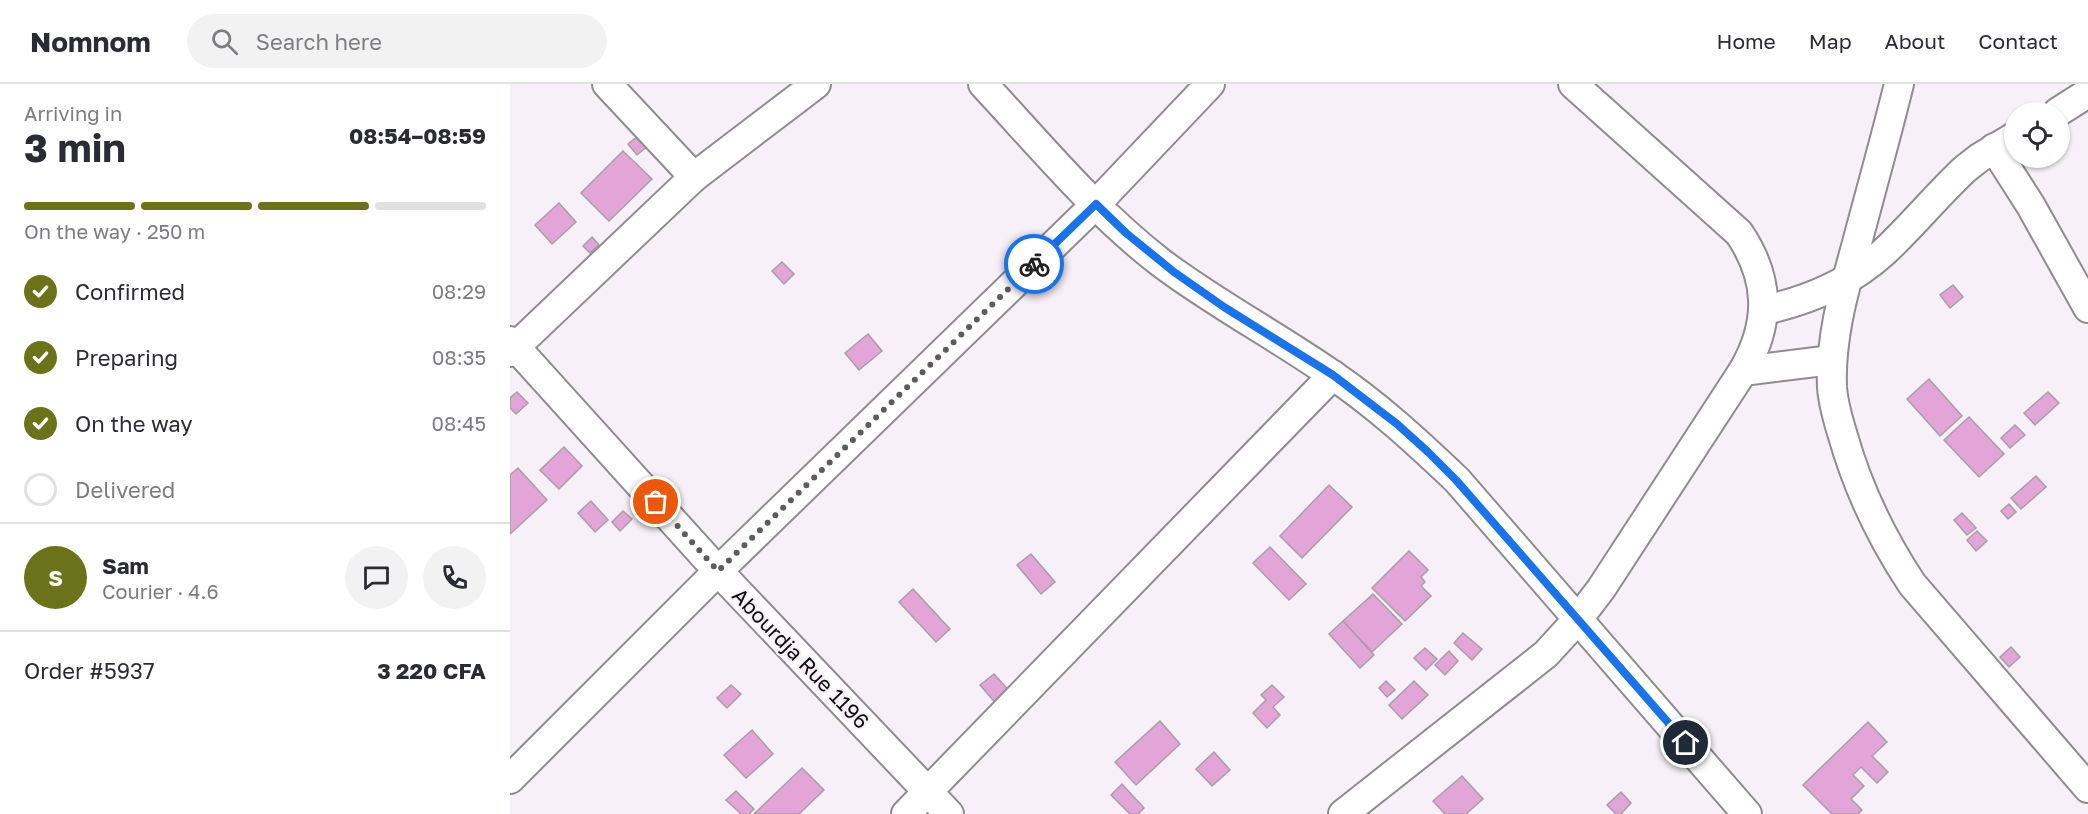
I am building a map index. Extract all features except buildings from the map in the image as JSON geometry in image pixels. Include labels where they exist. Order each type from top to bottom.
[{"type":"street","points":[[607,84],[694,177]]},
{"type":"street","points":[[512,346],[694,177],[816,84]]},
{"type":"street","points":[[982,84],[1126,233],[1190,284],[1333,375],[1397,424],[1456,480],[1747,814]]},
{"type":"street","points":[[510,779],[718,571],[1096,204],[1210,84]]},
{"type":"street","points":[[1343,814],[1546,654],[1578,619],[1601,589],[1743,371],[1758,342],[1764,310],[1760,277],[1755,261],[1739,233],[1573,84]]},
{"type":"street","points":[[1899,84],[1835,332],[1832,389],[1840,427],[1865,500],[1894,557],[1912,584],[2088,788]]},
{"type":"street","points":[[2070,104],[2088,93]]},
{"type":"street","points":[[1764,310],[1807,298],[1847,279],[1883,253],[1952,181],[2004,142]]},
{"type":"street","points":[[2015,168],[2031,206],[2088,308]]},
{"type":"street","name":"Abourdja Rue 1196","points":[[512,346],[718,571],[949,814]]},
{"type":"street","points":[[1743,371],[1832,360]]},
{"type":"street","points":[[906,814],[1333,375]]},
{"type":"way so far","points":[[656,502],[718,571],[1034,264]]},
{"type":"route","points":[[1034,264],[1096,204],[1157,260],[1190,284],[1299,352],[1366,399],[1397,424],[1456,480],[1686,743]]}]
